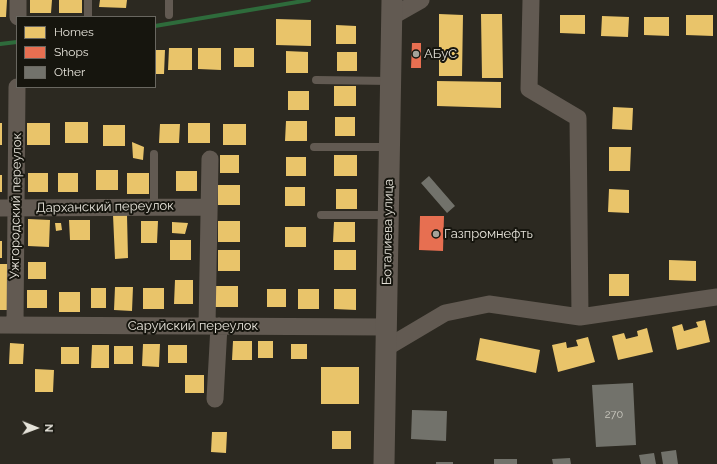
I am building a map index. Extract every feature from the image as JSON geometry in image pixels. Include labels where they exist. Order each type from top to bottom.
[{"type":"street","points":[[18,0],[18,16]]},
{"type":"street","points":[[392,9],[421,0]]},
{"type":"street","points":[[531,0],[529,89],[578,118],[580,317]]},
{"type":"street","name":"Боталиева улица","points":[[384,464],[392,9]]},
{"type":"street","name":"Ужгородский переулок","points":[[7,325],[8,208],[17,88]]},
{"type":"street","points":[[210,159],[209,206],[215,399]]},
{"type":"street","name":"Дарханский переулок","points":[[8,208],[209,206]]},
{"type":"street","points":[[386,348],[445,314],[489,304],[580,317],[717,297]]},
{"type":"street","name":"Саруйский переулок","points":[[7,325],[386,327]]},
{"type":"lane","points":[[88,0],[88,16]]},
{"type":"lane","points":[[169,0],[169,15]]},
{"type":"lane","points":[[316,80],[390,81]]},
{"type":"lane","points":[[314,147],[389,147]]},
{"type":"lane","points":[[154,154],[154,207]]},
{"type":"lane","points":[[321,215],[388,215]]},
{"type":"building: Homes","points":[[0,0],[7,0],[6,17],[0,17]]},
{"type":"building: Homes","points":[[30,0],[52,0],[51,13],[30,13]]},
{"type":"building: Homes","points":[[59,0],[82,0],[82,13],[59,13]]},
{"type":"building: Homes","points":[[100,0],[127,0],[126,8],[99,7]]},
{"type":"building: Homes","points":[[439,14],[463,15],[462,76],[439,76]]},
{"type":"building: Homes","points":[[481,14],[502,14],[503,78],[482,78]]},
{"type":"building: Homes","points":[[560,15],[585,15],[585,34],[560,33]]},
{"type":"building: Homes","points":[[686,15],[713,15],[713,36],[686,35]]},
{"type":"building: Homes","points":[[602,16],[629,17],[628,37],[601,36]]},
{"type":"building: Homes","points":[[644,17],[669,17],[669,36],[644,35]]},
{"type":"building: Homes","points":[[276,19],[311,20],[311,46],[276,45]]},
{"type":"building: Homes","points":[[336,25],[356,26],[356,44],[336,44]]},
{"type":"building: Homes","points":[[169,48],[192,48],[192,70],[168,70]]},
{"type":"building: Homes","points":[[198,48],[221,48],[221,70],[198,69]]},
{"type":"building: Homes","points":[[234,48],[254,48],[254,67],[234,67]]},
{"type":"building: Homes","points":[[156,50],[165,50],[164,74],[156,74]]},
{"type":"building: Homes","points":[[286,51],[308,52],[308,73],[286,73]]},
{"type":"building: Homes","points":[[337,52],[357,52],[357,71],[337,71]]},
{"type":"building: Homes","points":[[437,81],[501,82],[501,108],[437,106]]},
{"type":"building: Homes","points":[[334,86],[356,86],[356,106],[334,106]]},
{"type":"building: Homes","points":[[288,91],[309,91],[309,110],[288,110]]},
{"type":"building: Homes","points":[[613,107],[633,108],[632,130],[612,129]]},
{"type":"building: Homes","points":[[335,117],[355,117],[355,136],[335,136]]},
{"type":"building: Homes","points":[[286,121],[307,121],[307,141],[285,141]]},
{"type":"building: Homes","points":[[65,122],[88,122],[88,143],[65,143]]},
{"type":"building: Homes","points":[[0,123],[2,123],[2,145],[0,145]]},
{"type":"building: Homes","points":[[27,123],[50,123],[50,145],[27,145]]},
{"type":"building: Homes","points":[[188,123],[210,123],[210,143],[188,143]]},
{"type":"building: Homes","points":[[160,124],[180,124],[179,143],[159,143]]},
{"type":"building: Homes","points":[[223,124],[246,124],[246,145],[223,145]]},
{"type":"building: Homes","points":[[103,125],[125,125],[125,146],[103,146]]},
{"type":"building: Homes","points":[[132,142],[144,147],[143,160],[133,158]]},
{"type":"building: Homes","points":[[609,147],[631,147],[630,171],[609,171]]},
{"type":"building: Homes","points":[[220,155],[239,155],[239,173],[220,173]]},
{"type":"building: Homes","points":[[334,155],[357,155],[357,176],[334,176]]},
{"type":"building: Homes","points":[[286,157],[306,157],[306,176],[286,176]]},
{"type":"building: Homes","points":[[96,170],[118,170],[118,190],[96,190]]},
{"type":"building: Homes","points":[[176,171],[197,171],[197,191],[176,191]]},
{"type":"building: Homes","points":[[28,173],[48,173],[48,192],[28,192]]},
{"type":"building: Homes","points":[[58,173],[78,173],[78,192],[58,192]]},
{"type":"building: Homes","points":[[127,173],[149,173],[149,194],[127,194]]},
{"type":"building: Homes","points":[[0,175],[2,175],[2,192],[0,192]]},
{"type":"building: Homes","points":[[218,185],[240,185],[240,205],[218,205]]},
{"type":"building: Homes","points":[[285,187],[305,187],[305,206],[285,206]]},
{"type":"building: Homes","points":[[336,189],[357,189],[357,209],[336,209]]},
{"type":"building: Homes","points":[[609,189],[629,190],[629,213],[608,212]]},
{"type":"building: Homes","points":[[113,215],[127,215],[128,258],[115,259]]},
{"type":"building: Homes","points":[[28,219],[50,220],[49,247],[28,246]]},
{"type":"building: Homes","points":[[69,220],[90,220],[90,240],[70,240]]},
{"type":"building: Homes","points":[[141,221],[158,221],[157,243],[141,243]]},
{"type":"building: Homes","points":[[218,221],[240,221],[240,242],[218,242]]},
{"type":"building: Homes","points":[[172,222],[188,223],[185,234],[172,233]]},
{"type":"building: Homes","points":[[334,222],[355,222],[355,242],[333,242]]},
{"type":"building: Homes","points":[[55,223],[61,223],[62,230],[56,231]]},
{"type":"building: Homes","points":[[285,227],[306,227],[306,247],[285,247]]},
{"type":"building: Homes","points":[[170,240],[191,240],[191,260],[170,260]]},
{"type":"building: Homes","points":[[0,241],[2,241],[2,258],[0,258]]},
{"type":"building: Homes","points":[[218,250],[240,250],[240,271],[218,271]]},
{"type":"building: Homes","points":[[334,250],[356,250],[356,270],[334,270]]},
{"type":"building: Homes","points":[[669,260],[696,261],[696,281],[669,280]]},
{"type":"building: Homes","points":[[28,262],[46,262],[46,279],[28,279]]},
{"type":"building: Homes","points":[[0,264],[8,264],[8,310],[0,310]]},
{"type":"building: Homes","points":[[609,274],[629,274],[629,296],[609,296]]},
{"type":"building: Homes","points":[[175,280],[193,280],[193,304],[174,304]]},
{"type":"building: Homes","points":[[215,286],[238,286],[238,307],[215,307]]},
{"type":"building: Homes","points":[[115,287],[133,287],[132,311],[114,310]]},
{"type":"building: Homes","points":[[91,288],[106,288],[106,308],[91,308]]},
{"type":"building: Homes","points":[[143,288],[164,288],[164,309],[143,309]]},
{"type":"building: Homes","points":[[267,289],[286,289],[286,307],[267,307]]},
{"type":"building: Homes","points":[[298,289],[319,289],[319,309],[298,309]]},
{"type":"building: Homes","points":[[334,289],[356,289],[356,310],[334,309]]},
{"type":"building: Homes","points":[[27,290],[47,290],[47,308],[27,308]]},
{"type":"building: Homes","points":[[59,292],[80,292],[80,312],[59,312]]},
{"type":"building: Homes","points":[[705,320],[710,342],[677,350],[672,327],[682,324],[684,331],[698,327],[696,322]]},
{"type":"building: Homes","points":[[647,328],[653,352],[618,360],[612,336],[624,333],[626,339],[638,336],[637,331]]},
{"type":"building: Homes","points":[[588,337],[595,362],[558,372],[552,345],[566,342],[567,348],[578,346],[576,340]]},
{"type":"building: Homes","points":[[480,338],[540,350],[536,373],[476,360]]},
{"type":"building: Homes","points":[[233,341],[252,341],[252,360],[232,360]]},
{"type":"building: Homes","points":[[258,341],[273,341],[273,358],[258,358]]},
{"type":"building: Homes","points":[[10,343],[24,344],[23,364],[9,364]]},
{"type":"building: Homes","points":[[143,344],[160,344],[159,367],[142,366]]},
{"type":"building: Homes","points":[[291,344],[307,344],[307,359],[291,359]]},
{"type":"building: Homes","points":[[92,345],[109,345],[109,368],[91,368]]},
{"type":"building: Homes","points":[[168,345],[187,345],[187,363],[168,363]]},
{"type":"building: Homes","points":[[114,346],[133,346],[133,364],[114,364]]},
{"type":"building: Homes","points":[[61,347],[79,347],[79,364],[61,364]]},
{"type":"building: Homes","points":[[321,367],[359,367],[359,404],[321,404]]},
{"type":"building: Homes","points":[[35,369],[54,370],[53,392],[35,392]]},
{"type":"building: Homes","points":[[185,375],[204,375],[204,393],[185,393]]},
{"type":"building: Homes","points":[[332,431],[351,431],[351,449],[332,449]]},
{"type":"building: Homes","points":[[212,432],[227,432],[226,453],[211,452]]},
{"type":"building: Shops","points":[[412,43],[421,43],[421,68],[411,68]]},
{"type":"building: Shops","points":[[420,216],[444,216],[443,251],[419,250]]},
{"type":"building: Other","points":[[429,176],[455,206],[447,213],[421,183]]},
{"type":"building: Other","points":[[633,383],[636,445],[596,447],[592,385]]},
{"type":"building: Other","points":[[412,410],[447,411],[446,441],[411,439]]},
{"type":"building: Other","points":[[676,450],[678,464],[663,464],[661,452]]},
{"type":"building: Other","points":[[654,453],[656,464],[641,464],[639,455]]},
{"type":"building: Other","points":[[570,458],[571,464],[553,464],[552,459]]},
{"type":"building: Other","points":[[494,459],[517,459],[517,464],[494,464]]},
{"type":"building: Other","points":[[436,462],[453,462],[453,464],[436,464]]},
{"type":"waterway","points":[[156,26],[309,0]]},
{"type":"waterway","points":[[0,44],[16,42]]},
{"type":"place","name":"АБуС","points":[[416,54]]},
{"type":"place","name":"Газпромнефть","points":[[436,234]]}]
